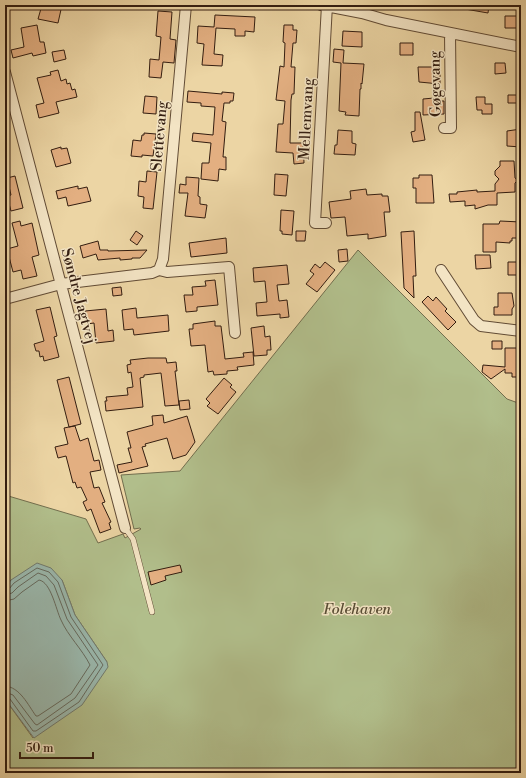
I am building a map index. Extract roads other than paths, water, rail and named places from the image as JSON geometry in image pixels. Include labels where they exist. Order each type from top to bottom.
[{"type":"street","name":"Slettevang","points":[[159,270],[163,259],[186,5]]},
{"type":"street","name":"Gøgevang","points":[[325,5],[386,20],[521,47]]},
{"type":"street","name":"Mellemvang","points":[[325,5],[316,223],[326,223]]},
{"type":"street","name":"Gøgevang","points":[[444,128],[451,128],[450,33]]},
{"type":"street","name":"Søndre Jagtvej","points":[[5,72],[9,104],[61,284],[125,528]]},
{"type":"street","points":[[5,299],[61,284],[152,273],[159,270],[167,272],[229,267],[235,333]]},
{"type":"street","points":[[440,270],[474,320],[481,326],[521,331]]},
{"type":"lane","points":[[125,528],[132,539],[152,612]]},
{"type":"water","points":[[37,563],[51,568],[62,580],[75,615],[107,662],[108,667],[82,705],[34,738],[5,699],[5,588],[11,580]]},
{"type":"park label","name":"Folehaven","points":[[357,609]]}]
